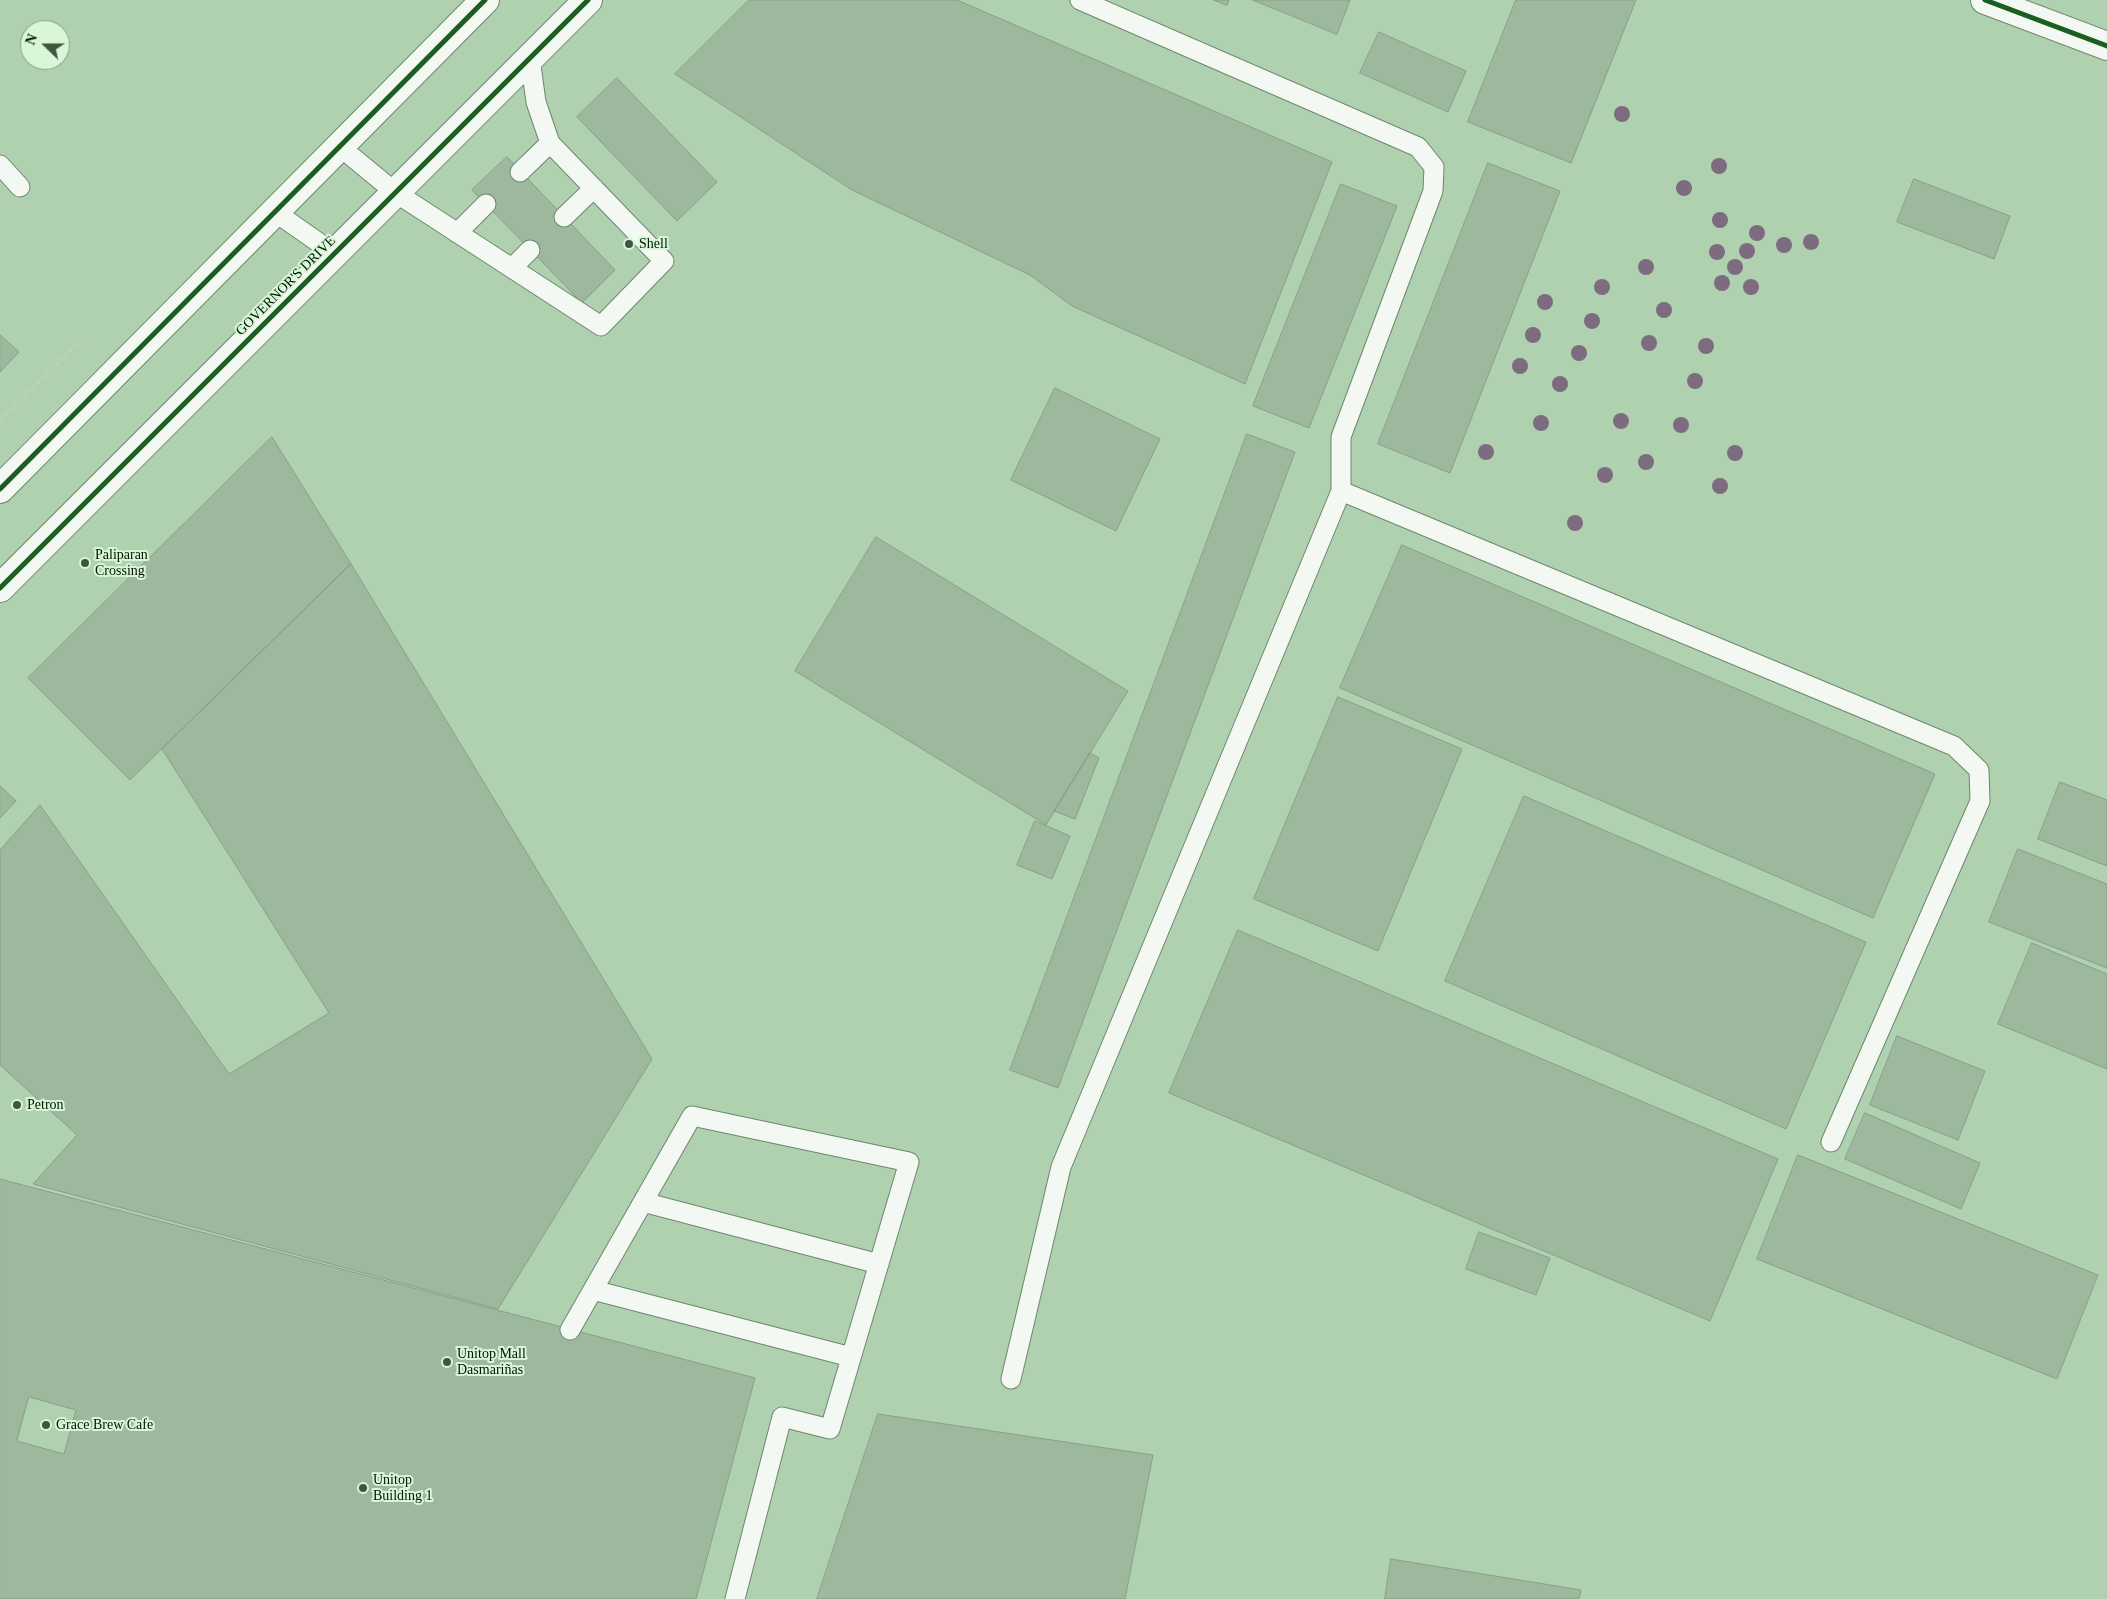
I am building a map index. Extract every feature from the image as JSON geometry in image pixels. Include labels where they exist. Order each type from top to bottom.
[{"type":"main road","name":"GOVERNOR'S DRIVE","points":[[0,588],[588,0]]},
{"type":"main road","points":[[1984,0],[2107,46]]},
{"type":"main road","points":[[0,489],[483,1]]},
{"type":"lane","points":[[1011,1379],[1061,1167],[1341,491],[1341,437],[1433,191],[1434,167],[1418,147],[1080,0]]},
{"type":"lane","points":[[339,146],[396,192],[601,326],[664,261],[550,142],[536,102],[530,58]]},
{"type":"lane","points":[[520,172],[550,142]]},
{"type":"lane","points":[[0,165],[20,187]]},
{"type":"lane","points":[[564,217],[594,188]]},
{"type":"lane","points":[[457,233],[486,204]]},
{"type":"lane","points":[[275,212],[335,254]]},
{"type":"lane","points":[[512,268],[530,250]]},
{"type":"lane","points":[[1341,491],[1954,746],[1978,770],[1980,801],[1831,1142]]},
{"type":"lane","points":[[570,1330],[692,1116],[909,1162],[830,1429],[782,1417],[735,1599]]},
{"type":"lane","points":[[643,1202],[878,1264]]},
{"type":"lane","points":[[593,1290],[851,1357]]},
{"type":"path","points":[[0,420],[88,332]]},
{"type":"building","points":[[749,0],[957,0],[1332,162],[1245,384],[1072,306],[1030,275],[852,190],[675,74]]},
{"type":"building","points":[[1214,0],[1229,0],[1227,5]]},
{"type":"building","points":[[1253,0],[1350,0],[1337,34]]},
{"type":"building","points":[[1516,0],[1636,0],[1571,163],[1468,122]]},
{"type":"building","points":[[1379,32],[1466,71],[1448,112],[1360,73]]},
{"type":"building","points":[[617,78],[717,182],[677,221],[577,117]]},
{"type":"building","points":[[507,157],[615,270],[582,303],[472,190]]},
{"type":"building","points":[[1488,163],[1560,191],[1450,473],[1378,444]]},
{"type":"building","points":[[1914,179],[2010,216],[1994,259],[1897,222]]},
{"type":"building","points":[[1341,184],[1397,206],[1309,428],[1253,406]]},
{"type":"building","points":[[0,335],[19,352],[0,372]]},
{"type":"building","points":[[1055,388],[1160,439],[1116,531],[1011,480]]},
{"type":"building","points":[[1247,434],[1295,452],[1058,1088],[1010,1070]]},
{"type":"building","points":[[272,437],[351,564],[130,780],[28,678]]},
{"type":"building","points":[[876,537],[1128,691],[1046,825],[795,671]]},
{"type":"building","points":[[1402,545],[1935,774],[1873,918],[1340,688]]},
{"type":"building","points":[[351,564],[652,1059],[498,1309],[33,1184],[77,1135],[0,1065],[0,850],[40,805],[229,1074],[329,1013],[162,749]]},
{"type":"building","points":[[1338,697],[1462,749],[1378,951],[1254,899]]},
{"type":"building","points":[[1090,753],[1099,758],[1075,819],[1054,811]]},
{"type":"building","points":[[2060,782],[2107,800],[2107,866],[2038,839]]},
{"type":"building","points":[[0,786],[16,801],[0,818]]},
{"type":"building","points":[[1524,796],[1866,942],[1786,1129],[1445,981]]},
{"type":"building","points":[[1035,821],[1070,836],[1052,879],[1017,865]]},
{"type":"building","points":[[2018,849],[2107,884],[2107,968],[1989,922]]},
{"type":"building","points":[[1238,930],[1778,1159],[1710,1321],[1169,1093]]},
{"type":"building","points":[[2032,943],[2107,974],[2107,1069],[1998,1024]]},
{"type":"building","points":[[1897,1036],[1985,1071],[1958,1140],[1870,1105]]},
{"type":"building","points":[[1865,1113],[1980,1163],[1961,1209],[1845,1159]]},
{"type":"building","points":[[1798,1155],[2098,1275],[2057,1379],[1757,1259]]},
{"type":"building","name":"Unitop Mall Dasmariñas","points":[[0,1179],[755,1378],[696,1599],[0,1599]]},
{"type":"building","points":[[1479,1232],[1550,1258],[1536,1295],[1466,1269]]},
{"type":"building","name":"Grace Brew Cafe","points":[[29,1397],[76,1410],[64,1454],[17,1441]]},
{"type":"building","points":[[878,1414],[1153,1455],[1125,1599],[817,1599]]},
{"type":"building","points":[[1391,1559],[1581,1590],[1579,1599],[1385,1599]]},
{"type":"cycle path","points":[[0,489],[485,0]]},
{"type":"cycle path","points":[[0,588],[588,0]]},
{"type":"cycle path","points":[[1985,0],[2107,46]]},
{"type":"place","name":"Shell","points":[[629,244]]},
{"type":"place","name":"Paliparan Crossing","points":[[85,563]]},
{"type":"place","name":"Petron","points":[[17,1105]]},
{"type":"place","name":"Unitop Mall Dasmariñas","points":[[447,1362]]},
{"type":"place","name":"Grace Brew Cafe","points":[[46,1425]]},
{"type":"place","name":"Unitop Building 1","points":[[363,1488]]}]
